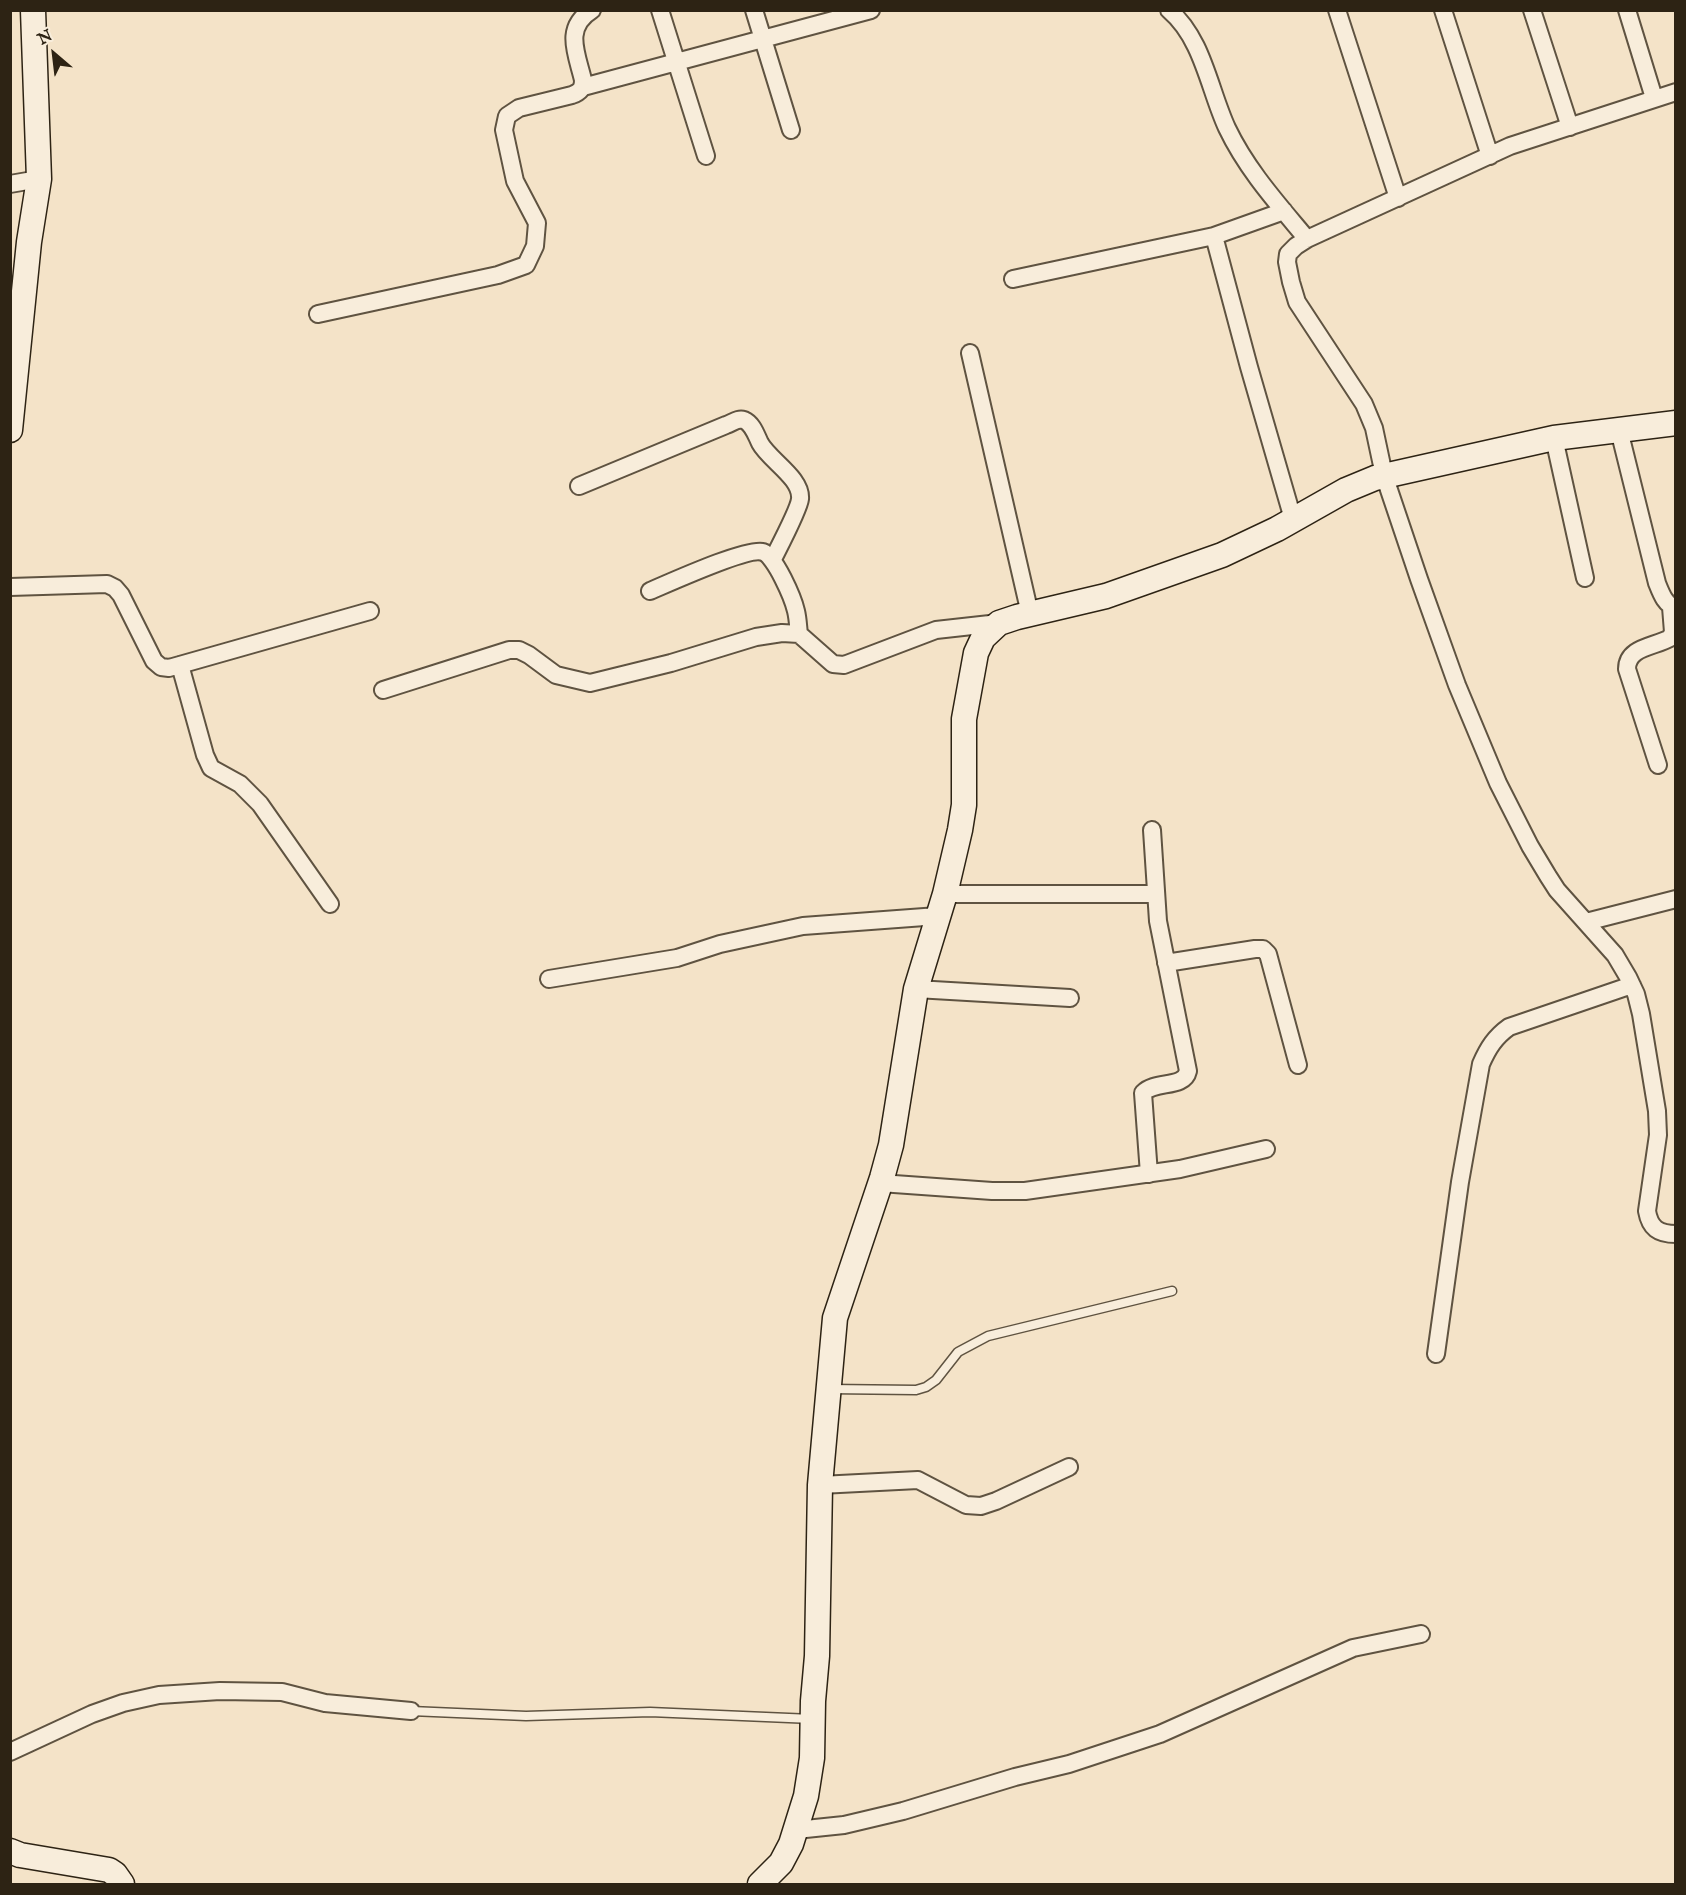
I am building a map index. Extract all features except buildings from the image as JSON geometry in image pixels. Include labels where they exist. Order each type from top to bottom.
[{"type":"street","points":[[10,430],[29,242],[39,179],[33,10]]},
{"type":"street","points":[[318,314],[498,275],[526,265],[535,246],[537,223],[515,181],[505,138],[506,120],[511,112],[519,108],[572,96],[580,92],[583,87],[573,36],[583,15],[591,10]]},
{"type":"street","points":[[660,10],[706,156]]},
{"type":"street","points":[[754,10],[791,130]]},
{"type":"street","points":[[583,87],[871,10]]},
{"type":"street","points":[[1169,10],[1191,36],[1227,128],[1245,161],[1307,239]]},
{"type":"street","points":[[1337,10],[1398,198]]},
{"type":"street","points":[[1443,10],[1490,156]]},
{"type":"street","points":[[1532,10],[1570,127]]},
{"type":"street","points":[[1627,10],[1654,98]]},
{"type":"street","points":[[1676,92],[1528,139],[1307,239],[1288,254],[1287,262],[1297,302],[1364,404],[1374,428],[1384,475],[1419,579],[1498,783],[1557,890],[1614,955],[1632,985],[1641,1014],[1657,1111],[1658,1135],[1647,1211],[1649,1222],[1655,1230],[1676,1234]]},
{"type":"street","points":[[10,184],[39,179]]},
{"type":"street","points":[[1013,279],[1214,236],[1284,211]]},
{"type":"street","points":[[1214,236],[1293,519]]},
{"type":"street","points":[[970,353],[1030,614]]},
{"type":"street","points":[[579,486],[740,419],[746,421],[753,427],[767,454],[787,473],[799,492],[799,504],[773,559]]},
{"type":"street","points":[[383,690],[509,650],[519,650],[529,655],[556,675],[590,683],[671,663],[756,637],[782,633],[799,634],[833,664],[844,665],[936,630],[999,623],[1131,588],[1222,555],[1346,490],[1384,475],[1554,438],[1676,423]]},
{"type":"street","points":[[1619,430],[1657,584],[1664,599],[1673,607],[1673,632],[1670,638],[1632,654],[1627,662],[1627,669],[1658,765]]},
{"type":"street","points":[[1554,438],[1585,578]]},
{"type":"street","points":[[650,591],[755,551],[765,552],[773,559],[796,610],[799,634]]},
{"type":"street","points":[[10,587],[107,584],[115,588],[121,595],[154,661],[161,667],[169,668],[370,611]]},
{"type":"street","points":[[760,1884],[789,1846],[806,1796],[812,1758],[819,1593],[820,1485],[835,1318],[891,1145],[916,989],[960,830],[964,805],[964,719],[976,653],[983,638],[999,623]]},
{"type":"street","points":[[180,665],[205,755],[211,768],[240,784],[260,804],[330,904]]},
{"type":"street","points":[[1149,1174],[1143,1093],[1156,1085],[1182,1082],[1188,1071],[1158,921],[1152,831]]},
{"type":"street","points":[[549,979],[677,958],[720,944],[803,926],[941,905],[1156,894]]},
{"type":"street","points":[[1586,922],[1676,899]]},
{"type":"street","points":[[1166,963],[1255,948],[1263,950],[1268,954],[1298,1065]]},
{"type":"street","points":[[1436,1354],[1460,1182],[1481,1064],[1489,1046],[1509,1027],[1632,985]]},
{"type":"street","points":[[916,989],[1070,998]]},
{"type":"street","points":[[880,1183],[992,1191],[1025,1191],[1180,1169],[1266,1149]]},
{"type":"street","points":[[820,1485],[918,1480],[966,1505],[981,1506],[1069,1467]]},
{"type":"street","points":[[789,1846],[844,1825],[903,1811],[1015,1777],[1068,1764],[1160,1734],[1353,1648],[1421,1634]]},
{"type":"street","points":[[10,1752],[92,1714],[123,1703],[159,1695],[220,1691],[282,1692],[325,1703],[411,1711]]},
{"type":"street","points":[[10,1851],[20,1855],[109,1870],[122,1884]]},
{"type":"lane","points":[[828,1389],[916,1390],[936,1380],[958,1352],[988,1336],[1172,1291]]},
{"type":"lane","points":[[411,1711],[526,1716],[650,1712],[813,1701]]}]
